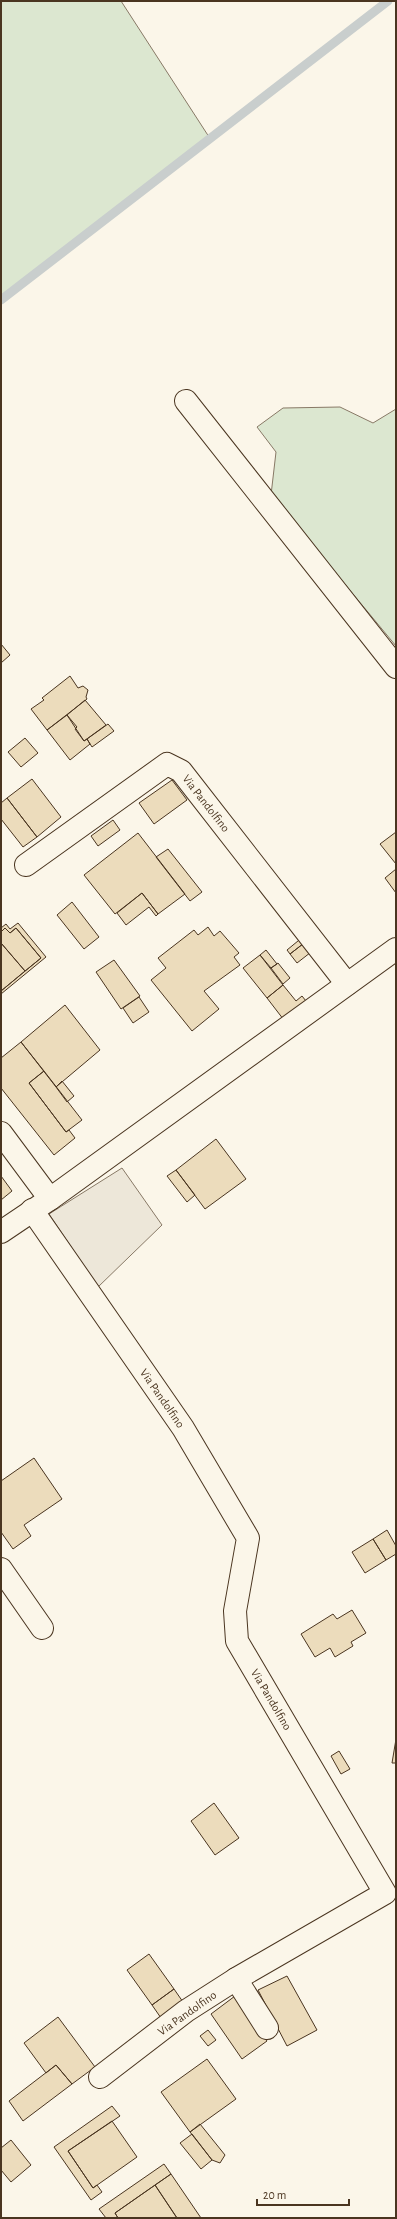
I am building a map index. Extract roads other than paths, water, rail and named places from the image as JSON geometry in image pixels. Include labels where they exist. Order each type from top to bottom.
[{"type":"street","points":[[186,401],[396,667]]},
{"type":"street","name":"Via Pandolfino","points":[[26,865],[167,764],[181,771],[347,984]]},
{"type":"street","points":[[1,1232],[41,1205],[396,949]]},
{"type":"street","name":"Via Pandolfino","points":[[1,1133],[41,1205],[183,1428],[248,1538],[235,1611],[237,1641],[385,1893],[186,2011],[100,2077]]},
{"type":"street","points":[[1,1569],[42,1628]]},
{"type":"street","points":[[236,1980],[267,2028]]},
{"type":"waterway","points":[[1,300],[388,1]]}]
